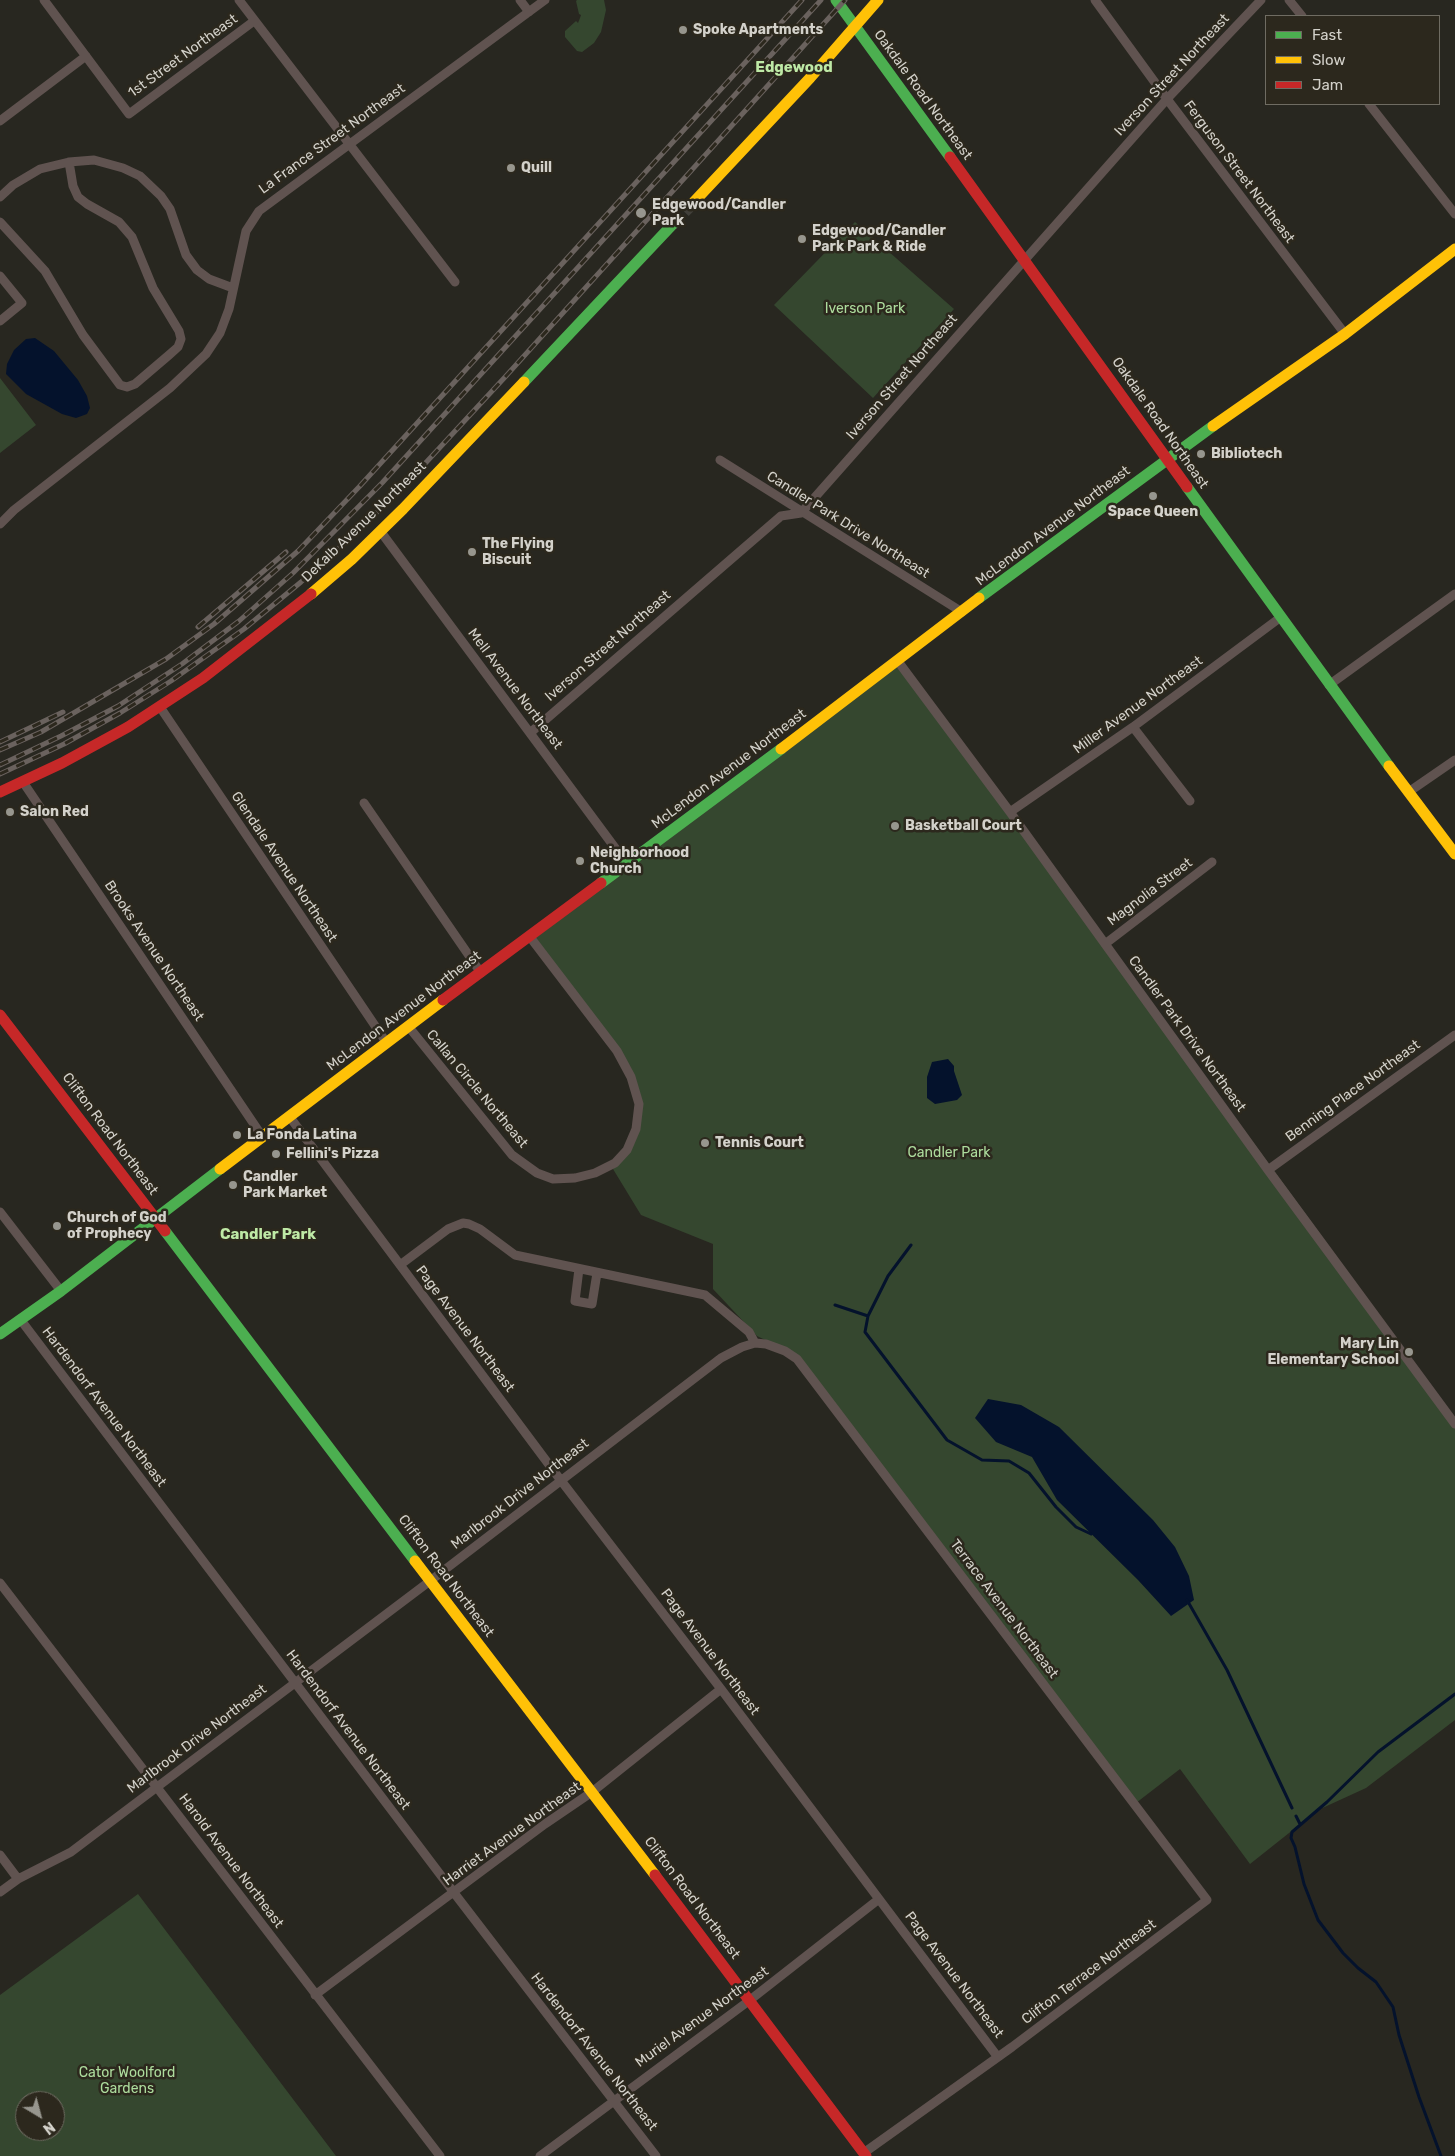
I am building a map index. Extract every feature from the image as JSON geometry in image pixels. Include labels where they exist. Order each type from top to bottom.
[{"type":"street","points":[[0,121],[86,56],[44,0]]},
{"type":"street","points":[[239,0],[455,282]]},
{"type":"street","points":[[520,0],[529,12]]},
{"type":"street","name":"La France Street Northeast","points":[[0,524],[14,510],[170,388],[206,354],[220,333],[233,288],[246,230],[259,211],[545,0]]},
{"type":"street","points":[[692,204],[855,28],[878,0]]},
{"type":"street","name":"Ferguson Street Northeast","points":[[1095,0],[1167,99],[1345,334]]},
{"type":"street","name":"Iverson Street Northeast","points":[[530,733],[781,516],[801,513],[1167,99],[1261,0]]},
{"type":"street","points":[[1289,0],[1301,15]]},
{"type":"street","name":"Oakdale Road Northeast","points":[[839,4],[1329,684],[1455,854]]},
{"type":"street","name":"1st Street Northeast","points":[[86,56],[129,114],[254,21]]},
{"type":"street","points":[[1371,105],[1455,214]]},
{"type":"street","points":[[0,197],[13,185],[40,169],[69,162],[94,160],[123,168],[150,184],[170,209],[186,255],[197,270],[209,279],[233,288]]},
{"type":"street","points":[[0,222],[45,271],[83,335],[120,385],[127,387],[135,384],[170,355],[178,347],[181,339],[179,331],[153,288],[132,237],[119,222],[78,197],[73,186],[69,162]]},
{"type":"street","name":"DeKalb Avenue Northeast","points":[[0,792],[93,747],[205,678],[267,631],[334,575],[381,532],[672,224]]},
{"type":"street","name":"McLendon Avenue Northeast","points":[[0,1334],[61,1290],[386,1042],[530,937],[896,660],[1167,459],[1345,334],[1455,250]]},
{"type":"street","points":[[0,276],[22,303],[0,321]]},
{"type":"street","name":"Candler Park Drive Northeast","points":[[720,460],[801,513],[962,612]]},
{"type":"street","name":"Mell Avenue Northeast","points":[[381,532],[627,864]]},
{"type":"street","points":[[1329,684],[1455,594]]},
{"type":"street","name":"Miller Avenue Northeast","points":[[1010,812],[1133,727],[1281,617]]},
{"type":"street","name":"Candler Park Drive Northeast","points":[[896,660],[1010,812],[1268,1170],[1455,1424]]},
{"type":"street","name":"Glendale Avenue Northeast","points":[[160,707],[386,1042]]},
{"type":"street","points":[[1133,727],[1190,801]]},
{"type":"street","points":[[1410,791],[1455,760]]},
{"type":"street","name":"Brooks Avenue Northeast","points":[[23,782],[262,1136]]},
{"type":"street","points":[[364,803],[481,973]]},
{"type":"street","name":"Magnolia Street","points":[[1105,944],[1212,862]]},
{"type":"street","name":"Callan Circle Northeast","points":[[408,1026],[512,1155],[536,1173],[553,1179],[575,1178],[595,1173],[615,1163],[627,1150],[636,1129],[639,1104],[632,1077],[617,1051],[530,937]]},
{"type":"street","name":"Clifton Road Northeast","points":[[0,1015],[750,2000],[865,2154]]},
{"type":"street","name":"Benning Place Northeast","points":[[1268,1170],[1455,1035]]},
{"type":"street","name":"Page Avenue Northeast","points":[[289,1116],[560,1480],[721,1689],[998,2056]]},
{"type":"street","points":[[0,1212],[61,1290]]},
{"type":"street","name":"Page Avenue Northeast","points":[[400,1265],[448,1229],[463,1223],[480,1229],[515,1255],[705,1295],[749,1332],[756,1343]]},
{"type":"street","points":[[579,1269],[575,1301],[592,1304],[597,1272]]},
{"type":"street","name":"Hardendorf Avenue Northeast","points":[[20,1319],[454,1893],[656,2156]]},
{"type":"street","name":"Marlbrook Drive Northeast","points":[[0,1892],[18,1879],[71,1852],[430,1581],[720,1358],[742,1347],[756,1343]]},
{"type":"street","name":"Terrace Avenue Northeast","points":[[756,1343],[785,1351],[797,1359],[1207,1900]]},
{"type":"street","name":"Harold Avenue Northeast","points":[[0,1582],[158,1786],[315,1996],[440,2156]]},
{"type":"street","name":"Harriet Avenue Northeast","points":[[315,1996],[545,1824],[592,1792],[721,1689]]},
{"type":"street","points":[[0,1855],[18,1879]]},
{"type":"street","name":"Muriel Avenue Northeast","points":[[540,2156],[750,2000],[879,1899]]},
{"type":"street","name":"Clifton Terrace Northeast","points":[[865,2154],[1119,1968],[1207,1900]]},
{"type":"green space","points":[[577,0],[604,0],[606,10],[601,32],[594,43],[582,52],[577,51],[565,37],[565,31],[576,21],[578,23],[581,15],[579,14]]},
{"type":"green space","name":"Iverson Park","points":[[855,222],[954,309],[873,398],[774,305]]},
{"type":"green space","points":[[0,378],[36,425],[0,453]]},
{"type":"green space","name":"Candler Park","points":[[901,661],[1455,1418],[1455,1720],[1366,1788],[1318,1810],[1250,1864],[1180,1769],[1136,1803],[798,1356],[757,1336],[713,1289],[713,1244],[641,1215],[613,1169],[638,1135],[631,1068],[534,939]]},
{"type":"green space","name":"Cator Woolford Gardens","points":[[138,1894],[336,2156],[0,2156],[0,1995]]},
{"type":"water","points":[[35,338],[54,351],[78,380],[87,396],[90,408],[87,414],[76,418],[62,414],[26,394],[6,374],[7,364],[14,350],[26,339]]},
{"type":"water","points":[[948,1059],[954,1066],[962,1095],[957,1100],[935,1104],[927,1098],[927,1077],[932,1062]]},
{"type":"water","points":[[988,1399],[1021,1405],[1059,1427],[1153,1520],[1175,1547],[1189,1576],[1194,1600],[1171,1616],[1138,1580],[1057,1500],[1032,1457],[996,1442],[975,1418]]},
{"type":"waterway","points":[[911,1245],[888,1276],[868,1316],[865,1332],[947,1440],[982,1460],[1009,1461],[1029,1473],[1056,1507],[1076,1527],[1091,1534]]},
{"type":"waterway","points":[[835,1305],[868,1316]]},
{"type":"waterway","points":[[1187,1600],[1227,1670],[1292,1808]]},
{"type":"waterway","points":[[1441,2156],[1399,2035],[1393,2007],[1376,1982],[1343,1953],[1318,1920],[1304,1884],[1291,1838],[1292,1832],[1327,1802],[1378,1752],[1455,1694]]},
{"type":"waterway","points":[[1296,1816],[1300,1824]]},
{"type":"tunnel","points":[[672,225],[692,204]]},
{"type":"railway","points":[[0,750],[41,732],[166,659],[214,624],[298,551],[359,487],[802,0]]},
{"type":"railway","points":[[0,765],[118,706],[182,664],[239,621],[293,573],[382,483],[821,0]]},
{"type":"railway","points":[[0,774],[64,744],[120,713],[171,681],[244,629],[301,582],[360,529],[420,469],[506,376],[845,0]]},
{"type":"railway","points":[[198,627],[286,552]]},
{"type":"railway","points":[[0,742],[63,712]]},
{"type":"traffic: fast","points":[[836,0],[950,157]]},
{"type":"traffic: fast","points":[[524,382],[672,225]]},
{"type":"traffic: fast","points":[[979,598],[1213,426]]},
{"type":"traffic: fast","points":[[1187,487],[1389,766]]},
{"type":"traffic: fast","points":[[601,883],[781,749]]},
{"type":"traffic: fast","points":[[0,1334],[61,1291],[220,1169]]},
{"type":"traffic: fast","points":[[165,1231],[415,1561]]},
{"type":"traffic: slow","points":[[692,204],[810,78],[878,0]]},
{"type":"traffic: slow","points":[[1213,426],[1345,334],[1455,249]]},
{"type":"traffic: slow","points":[[311,594],[352,559],[403,509],[524,382]]},
{"type":"traffic: slow","points":[[781,749],[979,598]]},
{"type":"traffic: slow","points":[[1389,766],[1455,854]]},
{"type":"traffic: slow","points":[[220,1169],[443,1000]]},
{"type":"traffic: slow","points":[[415,1561],[655,1875]]},
{"type":"traffic: jam","points":[[950,157],[1187,487]]},
{"type":"traffic: jam","points":[[0,792],[62,763],[128,727],[203,678],[311,594]]},
{"type":"traffic: jam","points":[[443,1000],[601,883]]},
{"type":"traffic: jam","points":[[0,1015],[165,1231]]},
{"type":"traffic: jam","points":[[655,1875],[866,2156]]},
{"type":"place","name":"Spoke Apartments","points":[[683,30]]},
{"type":"place","name":"Quill","points":[[511,168]]},
{"type":"place","name":"Edgewood/Candler Park","points":[[641,213]]},
{"type":"place","name":"Edgewood/Candler Park Park & Ride","points":[[802,239]]},
{"type":"place","name":"Bibliotech","points":[[1201,454]]},
{"type":"place","name":"Space Queen","points":[[1153,496]]},
{"type":"place","name":"The Flying Biscuit","points":[[472,552]]},
{"type":"place","name":"Salon Red","points":[[10,812]]},
{"type":"place","name":"Basketball Court","points":[[895,826]]},
{"type":"place","name":"Neighborhood Church","points":[[580,861]]},
{"type":"place","name":"La Fonda Latina","points":[[237,1135]]},
{"type":"place","name":"Tennis Court","points":[[705,1143]]},
{"type":"place","name":"Fellini's Pizza","points":[[276,1154]]},
{"type":"place","name":"Candler Park Market","points":[[233,1185]]},
{"type":"place","name":"Church of God of Prophecy","points":[[57,1226]]},
{"type":"place","name":"Mary Lin Elementary School","points":[[1409,1352]]},
{"type":"district","name":"Edgewood","points":[[794,68]]},
{"type":"district","name":"Candler Park","points":[[268,1235]]}]
